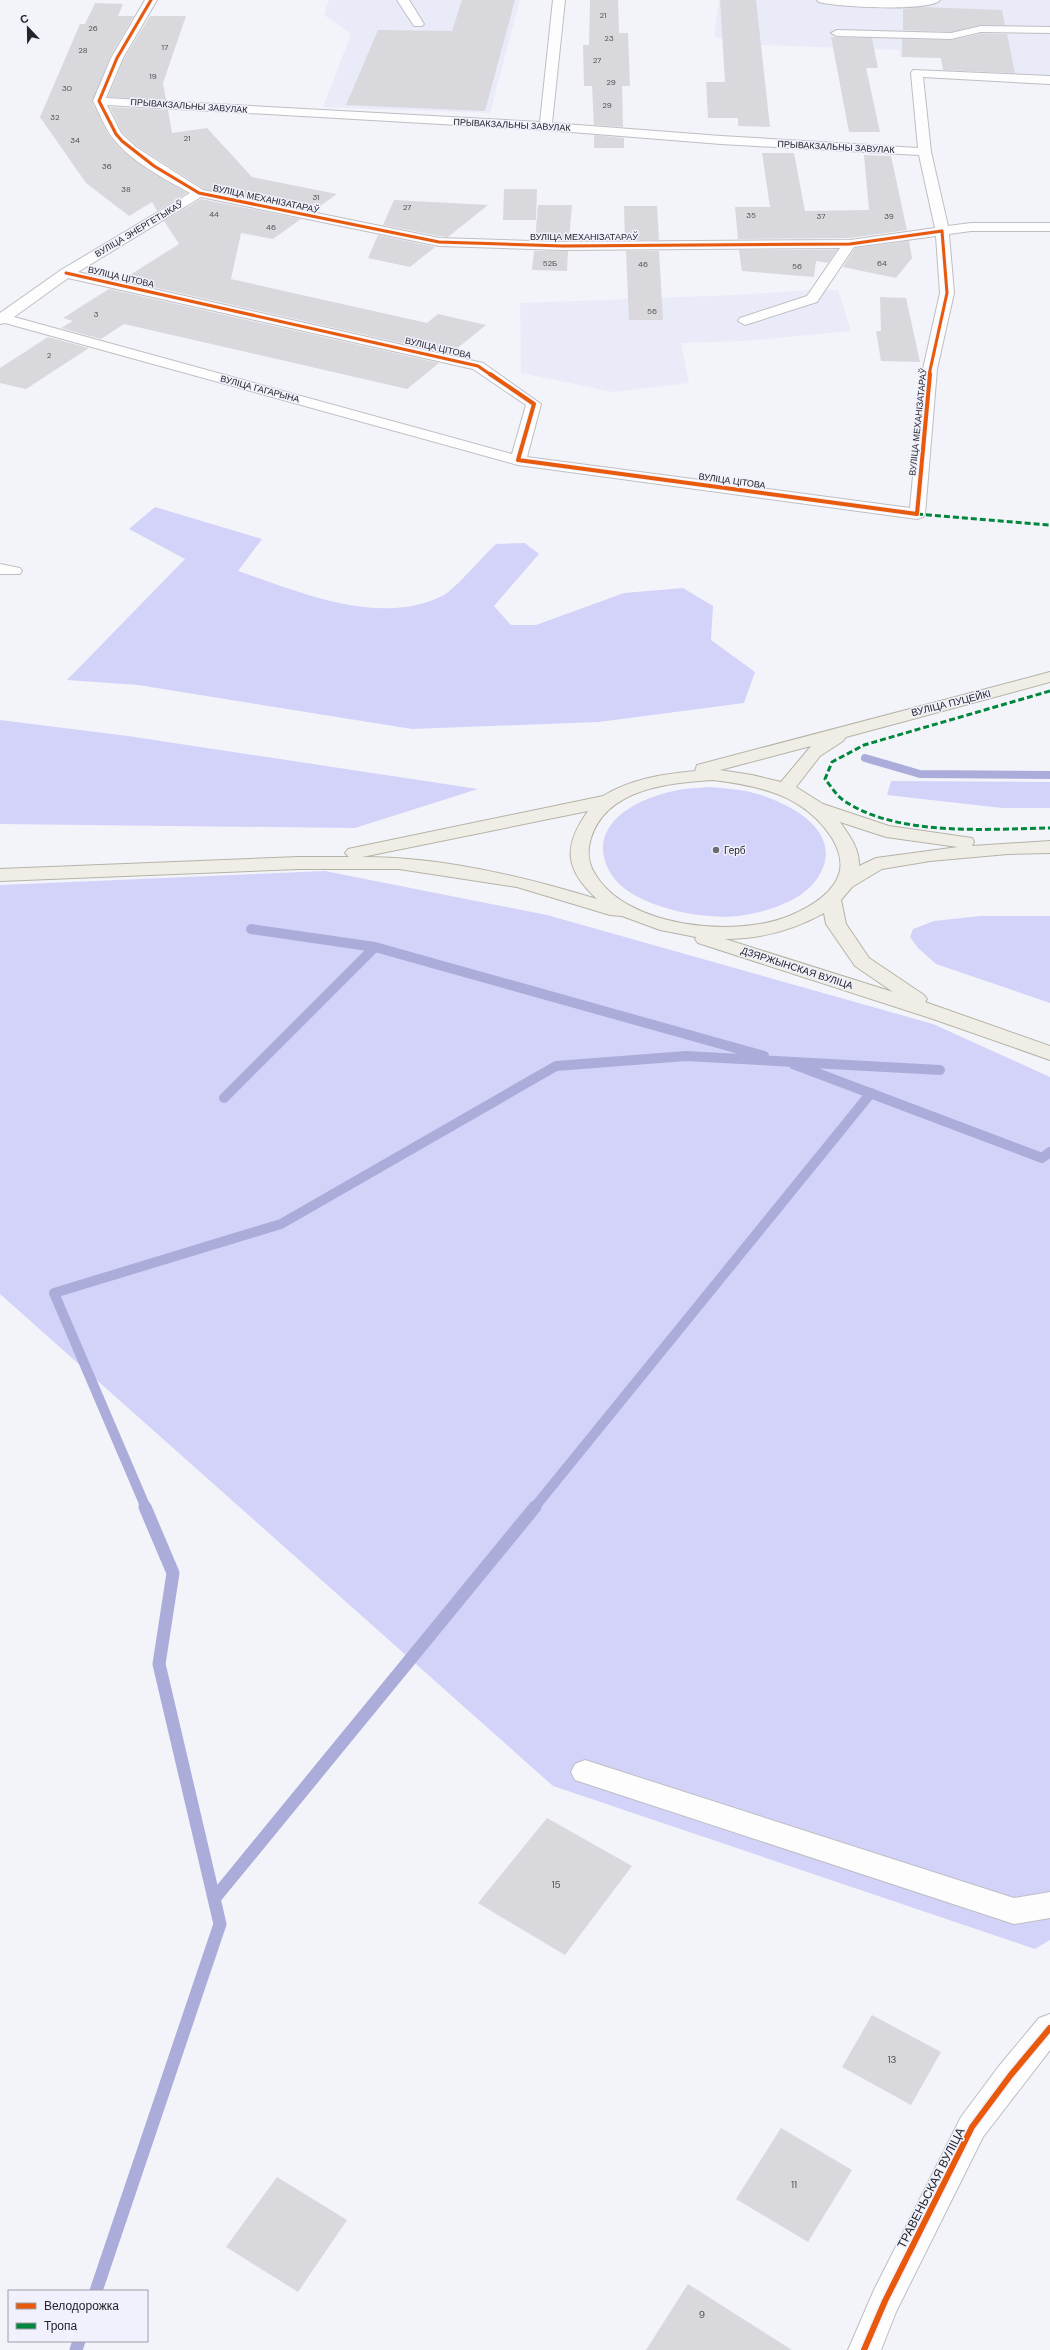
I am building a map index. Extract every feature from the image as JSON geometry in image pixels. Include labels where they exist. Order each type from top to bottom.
[{"type":"main road","name":"ВУЛІЦА ПУЦЕЙКІ","points":[[675,777],[851,728],[1050,677]]},
{"type":"main road","name":"ВУЛІЦА ПУЦЕЙКІ","points":[[786,788],[814,752],[851,728]]},
{"type":"main road","points":[[298,863],[426,840],[611,799],[640,786],[675,777],[713,775],[750,778],[786,788],[815,807],[834,827],[845,843],[852,863],[846,883]]},
{"type":"main road","points":[[611,799],[591,817],[580,837],[579,858],[588,880],[608,900],[636,916]]},
{"type":"main road","points":[[815,807],[886,831],[1008,848]]},
{"type":"main road","points":[[0,875],[298,863],[399,863],[519,882],[636,916],[655,923],[693,931],[733,933],[772,928],[805,916],[831,900],[846,883],[876,864],[930,855],[1008,848],[1050,847]]},
{"type":"main road","name":"ДЗЯРЖЫНСКАЯ ВУЛІЦА","points":[[831,900],[836,924],[862,962],[940,1014]]},
{"type":"main road","name":"ДЗЯРЖЫНСКАЯ ВУЛІЦА","points":[[655,923],[940,1014],[1050,1053]]},
{"type":"street","points":[[100,101],[117,58],[151,0]]},
{"type":"street","points":[[403,0],[418,24]]},
{"type":"street","points":[[546,126],[559,0]]},
{"type":"street","points":[[823,0],[840,4],[866,5],[934,0]]},
{"type":"street","points":[[837,33],[951,36],[981,29],[1050,30]]},
{"type":"street","points":[[1050,80],[917,73],[925,152],[942,231],[970,227],[1050,227]]},
{"type":"street","name":"ПРЫВАКЗАЛЬНЫ ЗАВУЛАК","points":[[100,101],[546,126],[721,140],[925,152]]},
{"type":"street","name":"ВУЛІЦА МЕХАНІЗАТАРАЎ","points":[[100,101],[117,134],[129,146],[174,180],[198,193],[439,242],[556,246],[850,244],[942,231],[947,293],[930,369],[917,514]]},
{"type":"street","name":"ВУЛІЦА ЭНЕРГЕТЫКАЎ","points":[[1,319],[66,273],[198,193]]},
{"type":"street","points":[[745,321],[812,299],[850,244]]},
{"type":"street","name":"ВУЛІЦА ЦІТОВА","points":[[66,273],[478,366],[534,404],[518,460],[917,514]]},
{"type":"street","name":"ВУЛІЦА ГАГАРЫНА","points":[[1,319],[518,460]]},
{"type":"street","points":[[585,1772],[1014,1911],[1050,1905]]},
{"type":"street","name":"ТРАВЕНЬСКАЯ ВУЛІЦА","points":[[864,2350],[885,2301],[972,2127],[1010,2076],[1050,2028]]},
{"type":"shaded area","points":[[329,0],[520,0],[490,113],[323,107],[351,34],[324,15]]},
{"type":"shaded area","points":[[719,0],[1050,0],[1050,75],[943,70],[941,58],[900,57],[899,50],[734,44],[714,36]]},
{"type":"shaded area","points":[[810,290],[838,290],[851,331],[745,341],[681,343],[689,383],[613,392],[521,373],[520,303],[735,295]]},
{"type":"shaded area","points":[[155,507],[262,539],[238,571],[314,597],[367,607],[394,608],[419,604],[444,595],[449,592],[496,544],[525,543],[539,554],[494,606],[511,625],[536,625],[624,593],[683,588],[713,606],[711,640],[755,672],[744,703],[599,722],[412,729],[138,685],[67,680],[185,559],[129,529]]},
{"type":"shaded area","points":[[0,720],[128,736],[478,789],[355,828],[0,824]]},
{"type":"shaded area","points":[[891,781],[1050,782],[1050,808],[1002,808],[887,795]]},
{"type":"shaded area","points":[[710,787],[759,794],[788,806],[802,815],[813,825],[822,837],[826,850],[824,865],[815,882],[796,898],[771,909],[745,915],[723,917],[706,916],[669,909],[634,895],[621,885],[611,874],[604,857],[603,842],[608,829],[617,818],[629,808],[659,795],[683,789]]},
{"type":"shaded area","points":[[325,871],[547,915],[933,1024],[1050,1077],[1050,1940],[1035,1949],[553,1786],[0,1294],[0,885]]},
{"type":"shaded area","points":[[980,916],[1050,916],[1050,1003],[936,964],[918,948],[910,937],[913,929],[934,921]]},
{"type":"building","points":[[462,0],[515,0],[485,111],[346,105],[378,30],[452,31]]},
{"type":"building","points":[[590,0],[618,0],[619,33],[628,33],[630,86],[622,86],[623,127],[594,125],[592,86],[584,86],[583,45],[589,45]]},
{"type":"building","points":[[720,0],[756,0],[770,127],[738,126],[738,118],[708,118],[706,82],[725,82]]},
{"type":"building","points":[[95,3],[123,4],[118,16],[134,16],[110,57],[92,102],[108,134],[119,147],[147,170],[187,193],[157,211],[152,202],[129,216],[86,183],[40,117],[80,24],[85,24]]},
{"type":"building","points":[[922,7],[1002,10],[1005,25],[981,25],[951,32],[903,30],[903,9]]},
{"type":"building","points":[[150,16],[186,16],[163,83],[166,100],[108,97],[124,59]]},
{"type":"building","points":[[981,34],[1007,34],[1015,73],[943,70],[941,58],[902,57],[902,39],[951,40]]},
{"type":"building","points":[[831,37],[872,38],[878,68],[866,68],[880,132],[849,132]]},
{"type":"building","points":[[110,107],[168,110],[172,133],[207,128],[252,177],[337,194],[313,211],[204,189],[137,146],[122,132]]},
{"type":"building","points":[[594,135],[624,138],[624,148],[594,148]]},
{"type":"building","points":[[762,153],[794,153],[805,211],[869,210],[864,155],[891,156],[907,230],[850,238],[738,239],[735,207],[770,207]]},
{"type":"building","points":[[504,189],[537,189],[536,220],[503,220]]},
{"type":"building","points":[[201,199],[301,219],[273,239],[241,233],[231,279],[427,323],[438,314],[486,325],[450,354],[122,280],[179,244],[164,221]]},
{"type":"building","points":[[394,200],[488,205],[448,237],[383,225]]},
{"type":"building","points":[[538,205],[572,205],[569,240],[535,240]]},
{"type":"building","points":[[624,206],[657,206],[659,240],[625,240]]},
{"type":"building","points":[[378,235],[435,247],[410,267],[368,258]]},
{"type":"building","points":[[909,241],[912,258],[896,278],[843,267],[855,248]]},
{"type":"building","points":[[739,250],[837,250],[828,263],[816,261],[814,277],[742,271]]},
{"type":"building","points":[[534,251],[568,251],[567,271],[532,270]]},
{"type":"building","points":[[626,251],[659,251],[663,320],[629,320]]},
{"type":"building","points":[[109,289],[439,363],[407,389],[124,324],[101,339],[61,328],[73,321],[63,318]]},
{"type":"building","points":[[880,297],[906,298],[920,362],[881,361],[876,331],[881,331]]},
{"type":"building","points":[[48,337],[89,348],[26,389],[0,383],[0,368]]},
{"type":"building","points":[[547,1818],[632,1866],[565,1955],[478,1903]]},
{"type":"building","points":[[872,2015],[941,2052],[911,2105],[842,2067]]},
{"type":"building","points":[[781,2128],[852,2170],[808,2242],[736,2199]]},
{"type":"building","points":[[277,2177],[347,2220],[298,2292],[226,2247]]},
{"type":"building","points":[[688,2284],[792,2350],[646,2350]]},
{"type":"waterway","points":[[865,758],[920,774],[1050,775]]},
{"type":"waterway","points":[[251,929],[375,947]]},
{"type":"waterway","points":[[224,1098],[375,947]]},
{"type":"waterway","points":[[375,947],[764,1056]]},
{"type":"waterway","points":[[146,1508],[54,1293],[281,1224],[556,1066],[686,1056],[940,1070]]},
{"type":"waterway","points":[[793,1064],[871,1093]]},
{"type":"waterway","points":[[534,1508],[871,1093]]},
{"type":"waterway","points":[[871,1093],[1042,1158],[1050,1152]]},
{"type":"waterway","points":[[145,1507],[173,1573],[159,1664],[214,1899]]},
{"type":"waterway","points":[[214,1899],[535,1507]]},
{"type":"waterway","points":[[96,2290],[220,1924],[214,1899]]},
{"type":"waterway","points":[[76,2350],[79,2342]]},
{"type":"marked path","points":[[917,514],[1050,525]]},
{"type":"marked path","points":[[1050,691],[864,745],[832,762],[825,779],[842,799],[862,810],[904,823],[951,829],[1050,828]]},
{"type":"cycle path","points":[[66,273],[478,366],[534,404],[518,460],[917,514],[930,369],[947,293],[942,231],[850,244],[563,246],[439,242],[199,193],[154,166],[131,150],[116,134],[99,101],[117,58],[151,0]]},
{"type":"cycle path","points":[[864,2350],[885,2301],[972,2127],[1010,2076],[1050,2028]]},
{"type":"place","name":"Герб","points":[[716,850]]}]
